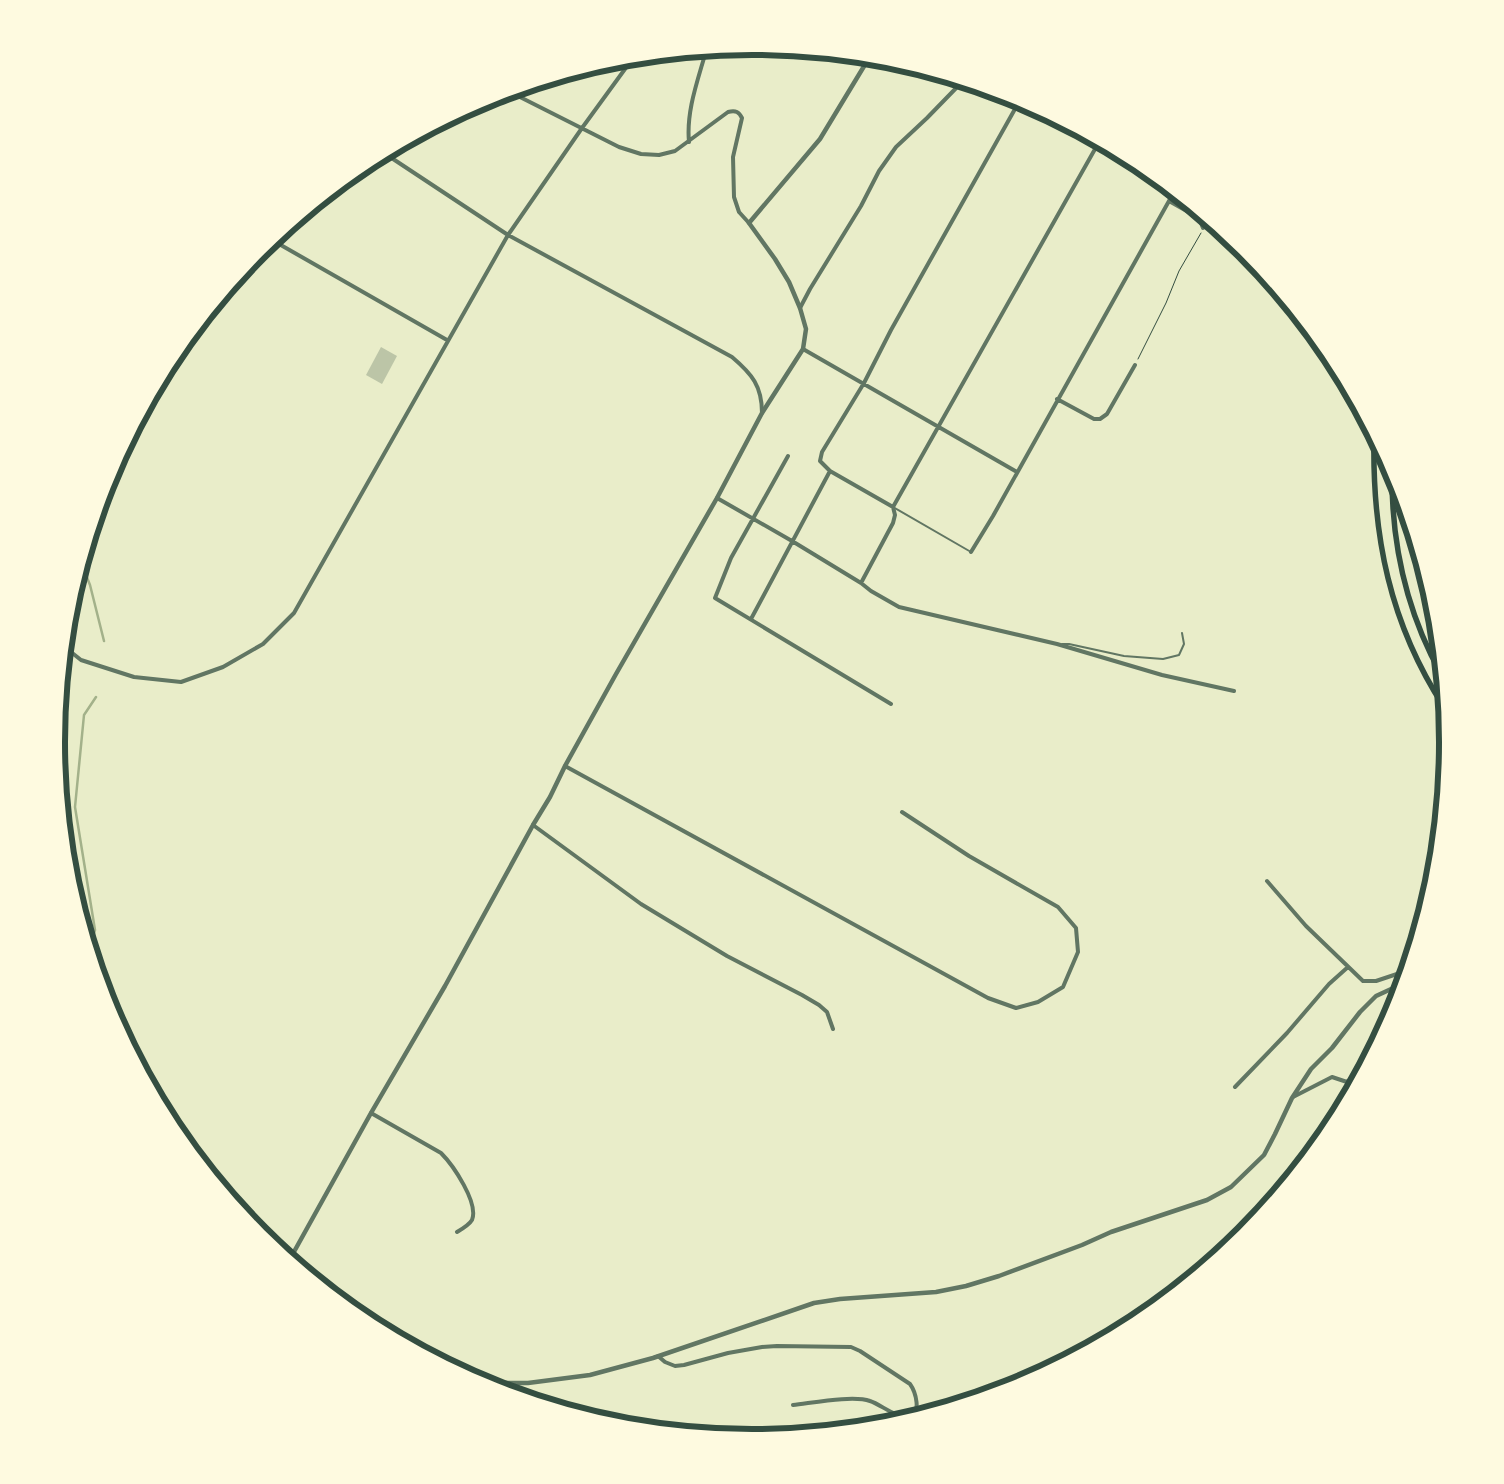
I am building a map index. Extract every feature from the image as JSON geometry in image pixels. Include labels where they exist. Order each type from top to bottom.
[{"type":"highway","points":[[1374,452],[1378,520],[1383,558],[1390,589],[1413,651],[1438,697]]},
{"type":"highway","points":[[1393,494],[1394,527],[1401,571],[1419,629],[1434,659]]},
{"type":"street","points":[[689,142],[688,131],[691,107],[705,56]]},
{"type":"street","points":[[750,223],[820,139],[865,65]]},
{"type":"street","points":[[71,652],[81,660],[134,677],[181,682],[223,667],[262,644],[294,613],[508,235],[627,67]]},
{"type":"street","points":[[800,308],[861,206],[879,171],[896,147],[958,86]]},
{"type":"street","points":[[293,1253],[371,1113],[445,986],[616,674],[717,498],[762,413],[803,349],[806,329],[800,308],[789,282],[750,223],[739,212],[734,197],[734,157],[742,118],[739,113],[734,110],[728,112],[675,151],[660,155],[641,154],[619,147],[518,96]]},
{"type":"street","points":[[893,507],[830,471],[820,461],[822,452],[864,383],[890,330],[1016,107]]},
{"type":"street","points":[[861,583],[893,524],[895,515],[893,507],[1096,147]]},
{"type":"street","points":[[391,158],[508,235],[732,357],[747,370],[758,386],[762,399],[762,413]]},
{"type":"street","points":[[971,552],[1171,198]]},
{"type":"street","points":[[1169,201],[1191,214]]},
{"type":"street","points":[[1199,220],[1203,228]]},
{"type":"street","points":[[279,244],[447,340]]},
{"type":"street","points":[[803,349],[1017,472]]},
{"type":"street","points":[[1057,399],[1094,419],[1100,420],[1107,414],[1135,365]]},
{"type":"street","points":[[788,456],[731,558],[715,598],[891,704]]},
{"type":"street","points":[[751,619],[830,471]]},
{"type":"street","points":[[717,498],[792,541],[861,583],[870,591],[899,607],[1057,644],[1162,674],[1234,691]]},
{"type":"street","points":[[565,766],[988,998],[1016,1008],[1038,1002],[1063,987],[1078,952],[1076,928],[1058,907],[968,856],[902,812]]},
{"type":"street","points":[[533,826],[641,904],[727,956],[819,1005],[827,1012],[833,1029]]},
{"type":"street","points":[[1267,881],[1306,926],[1363,981],[1376,981],[1399,973]]},
{"type":"street","points":[[1235,1087],[1287,1033],[1329,984],[1348,967]]},
{"type":"street","points":[[505,1383],[528,1383],[590,1375],[658,1356],[814,1303],[936,1292],[966,1286],[1008,1272],[1111,1232],[1207,1200],[1231,1187],[1264,1155],[1292,1098],[1311,1069],[1332,1048],[1360,1012],[1376,996],[1393,988]]},
{"type":"street","points":[[1292,1098],[1332,1077],[1347,1082],[1351,1079]]},
{"type":"street","points":[[371,1113],[441,1153],[449,1161],[461,1180],[473,1207],[471,1222],[457,1232]]},
{"type":"street","points":[[658,1356],[665,1362],[675,1366],[728,1352],[762,1347],[851,1347],[910,1384],[915,1392],[916,1409]]},
{"type":"street","points":[[793,1405],[861,1399],[870,1401],[895,1414]]},
{"type":"lane","points":[[893,507],[971,552]]},
{"type":"lane","points":[[1057,644],[1070,644],[1124,656],[1163,659],[1179,655],[1184,644],[1182,632]]},
{"type":"path","points":[[1135,365],[1166,303],[1179,270],[1203,228]]},
{"type":"building","points":[[381,347],[397,356],[382,384],[366,375]]},
{"type":"waterway","points":[[86,574],[104,641]]},
{"type":"waterway","points":[[93,936],[95,930],[75,807],[84,715],[96,697]]}]
